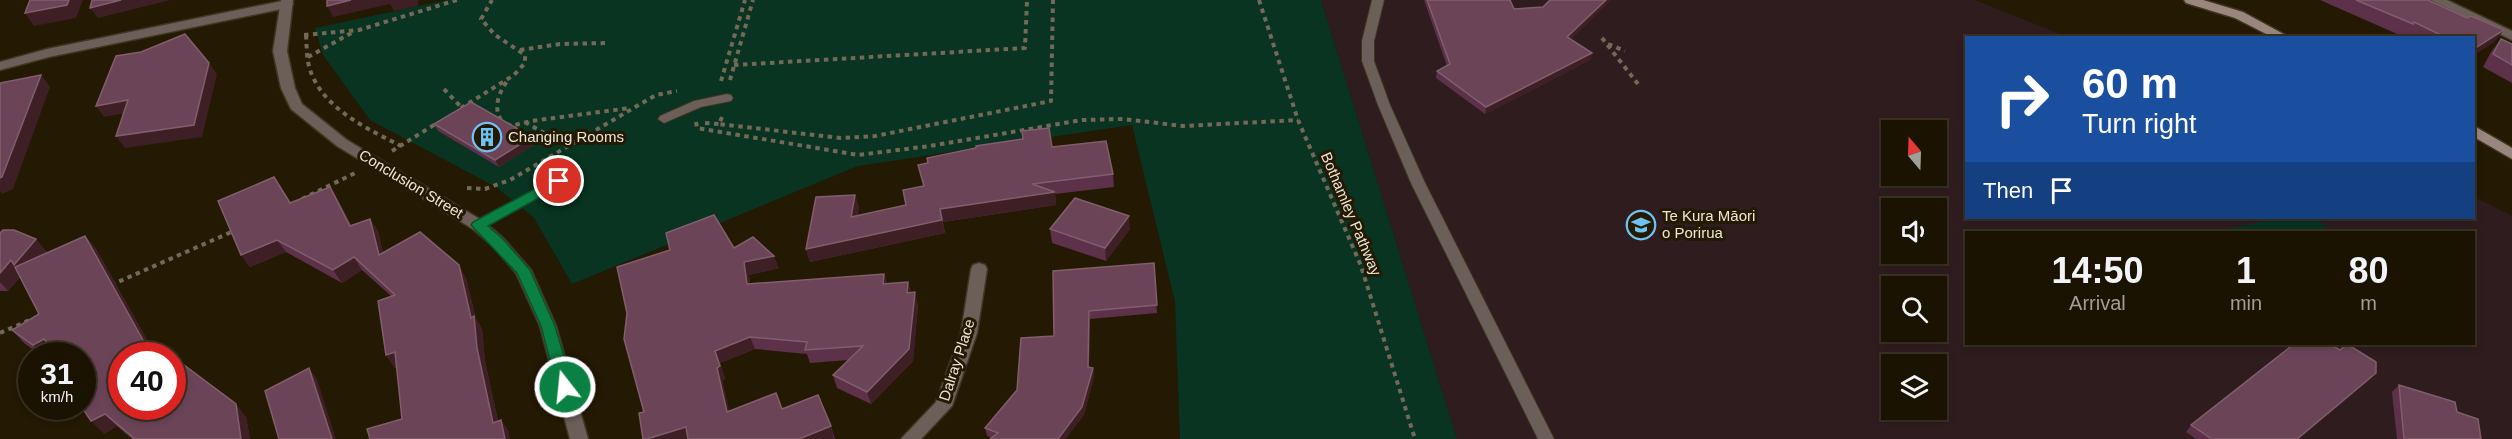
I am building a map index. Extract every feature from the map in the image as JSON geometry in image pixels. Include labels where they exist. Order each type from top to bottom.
[{"type":"main road","points":[[2196,1],[2239,15],[2281,36]]},
{"type":"main road","points":[[2475,132],[2512,154]]},
{"type":"street","points":[[2437,0],[2512,36]]},
{"type":"street","points":[[0,66],[47,53],[287,2]]},
{"type":"street","name":"Conclusion Street","points":[[287,2],[280,51],[288,88],[296,106],[342,143],[478,225],[498,242],[523,270],[548,326],[579,439]]},
{"type":"street","name":"Dalray Place","points":[[910,439],[943,406],[969,333],[980,269]]},
{"type":"lane","points":[[1378,0],[1368,41],[1368,61],[1384,105],[1418,183],[1546,439]]},
{"type":"lane","points":[[664,119],[698,104],[727,98]]},
{"type":"lane","points":[[478,225],[559,181]]},
{"type":"path","points":[[281,40],[306,35],[353,31],[396,21],[458,0]]},
{"type":"path","points":[[453,113],[470,100],[512,77],[523,68],[525,63],[525,55],[500,41],[486,29],[481,19],[492,0]]},
{"type":"path","points":[[745,0],[720,87],[730,80],[753,0]]},
{"type":"path","points":[[734,65],[1025,48],[1027,0]]},
{"type":"path","points":[[727,98],[719,124],[840,138],[875,136],[1051,100],[1053,0]]},
{"type":"path","name":"Bothamley Pathway","points":[[1258,0],[1298,120],[1362,266],[1415,439]]},
{"type":"path","points":[[308,57],[353,31]]},
{"type":"path","points":[[306,35],[308,66],[332,103],[348,117],[400,146]]},
{"type":"path","points":[[1602,38],[1638,84]]},
{"type":"path","points":[[1605,42],[1625,51]]},
{"type":"path","points":[[519,50],[560,44],[607,44]]},
{"type":"path","points":[[512,77],[500,95],[498,119],[511,126],[524,122],[595,114],[636,106]]},
{"type":"path","points":[[444,89],[462,108]]},
{"type":"path","points":[[467,188],[493,187],[661,93],[686,90]]},
{"type":"path","points":[[295,202],[348,177],[444,119]]},
{"type":"path","points":[[696,122],[697,128],[858,155],[930,146],[1082,120],[1123,119],[1183,126],[1298,120]]},
{"type":"path","points":[[524,122],[567,146]]},
{"type":"path","points":[[105,288],[242,227]]},
{"type":"path","points":[[0,333],[42,315]]},
{"type":"shaded area","name":"Te Kura Māori o Porirua","points":[[1321,0],[1975,0],[2065,36],[1965,36],[1965,219],[2475,219],[2475,198],[2512,216],[2512,439],[1457,439]]},
{"type":"green space","points":[[447,0],[1321,0],[1457,439],[1180,439],[1175,302],[1132,125],[858,166],[572,284],[534,218],[496,187],[370,120],[323,55],[315,28]]},
{"type":"green space","points":[[2276,219],[2316,219],[2332,231],[2216,231]]},
{"type":"building","points":[[30,0],[69,0],[67,5],[25,13]]},
{"type":"building","points":[[92,0],[121,0],[90,8]]},
{"type":"building","points":[[327,0],[351,0],[327,6]]},
{"type":"building","points":[[1427,0],[1510,0],[1514,9],[1543,7],[1550,0],[1606,0],[1567,37],[1592,53],[1486,107],[1437,71],[1450,64]]},
{"type":"building","points":[[2356,0],[2428,0],[2467,18],[2471,16],[2504,30],[2475,48],[2475,36],[2443,36],[2414,22],[2413,24]]},
{"type":"building","points":[[185,34],[209,63],[194,125],[116,136],[128,100],[96,106],[116,56],[141,52]]},
{"type":"building","points":[[2501,39],[2512,44],[2512,65],[2493,54]]},
{"type":"building","points":[[41,75],[2,177],[0,178],[0,83]]},
{"type":"building","name":"Changing Rooms","points":[[471,102],[532,137],[495,160],[434,124]]},
{"type":"building","points":[[1049,128],[1052,147],[1106,141],[1113,174],[1032,184],[1055,192],[940,209],[942,220],[806,249],[816,197],[855,195],[851,217],[906,205],[903,190],[924,186],[918,165],[928,163],[927,158],[976,148],[976,146],[1023,139],[1022,131]]},
{"type":"building","points":[[274,177],[290,203],[330,187],[350,226],[370,219],[379,255],[420,232],[459,265],[471,318],[474,316],[477,348],[493,423],[501,420],[505,439],[370,439],[367,429],[402,419],[395,352],[386,355],[378,301],[395,295],[354,257],[333,270],[277,240],[241,255],[218,201]]},
{"type":"building","points":[[1075,198],[1129,216],[1105,248],[1050,229]]},
{"type":"building","points":[[714,215],[734,248],[753,237],[774,256],[744,262],[747,284],[884,274],[883,284],[908,282],[907,293],[915,292],[909,349],[867,392],[833,375],[863,346],[805,350],[807,342],[750,337],[715,351],[720,366],[717,368],[727,412],[776,393],[782,409],[818,395],[831,426],[799,439],[688,439],[686,427],[643,439],[639,413],[644,412],[624,339],[627,313],[617,267],[670,250],[666,233]]},
{"type":"building","points":[[3,230],[14,230],[36,239],[14,265],[11,260],[0,273],[0,233]]},
{"type":"building","points":[[85,236],[144,342],[108,342],[108,416],[105,414],[96,418],[96,342],[47,342],[44,339],[38,342],[29,342],[12,330],[39,314],[15,267]]},
{"type":"building","points":[[1154,263],[1157,305],[1089,311],[1088,367],[1093,368],[1082,407],[1058,439],[990,439],[998,433],[985,428],[1017,390],[1021,338],[1054,336],[1053,271]]},
{"type":"building","points":[[2293,345],[2332,345],[2340,350],[2349,345],[2376,362],[2376,373],[2297,439],[2212,439],[2191,425]]},
{"type":"building","points":[[186,366],[236,404],[241,439],[135,439],[112,420],[186,420]]},
{"type":"building","points":[[309,368],[332,439],[279,439],[265,391]]},
{"type":"building","points":[[2399,385],[2455,402],[2457,412],[2478,419],[2481,439],[2404,439]]},
{"type":"place","name":"Changing Rooms","points":[[487,137]]},
{"type":"place","name":"Te Kura Māori o Porirua","points":[[1641,225]]},
{"type":"route","points":[[559,181],[478,225],[498,242],[523,270],[548,326],[565,387]]}]
